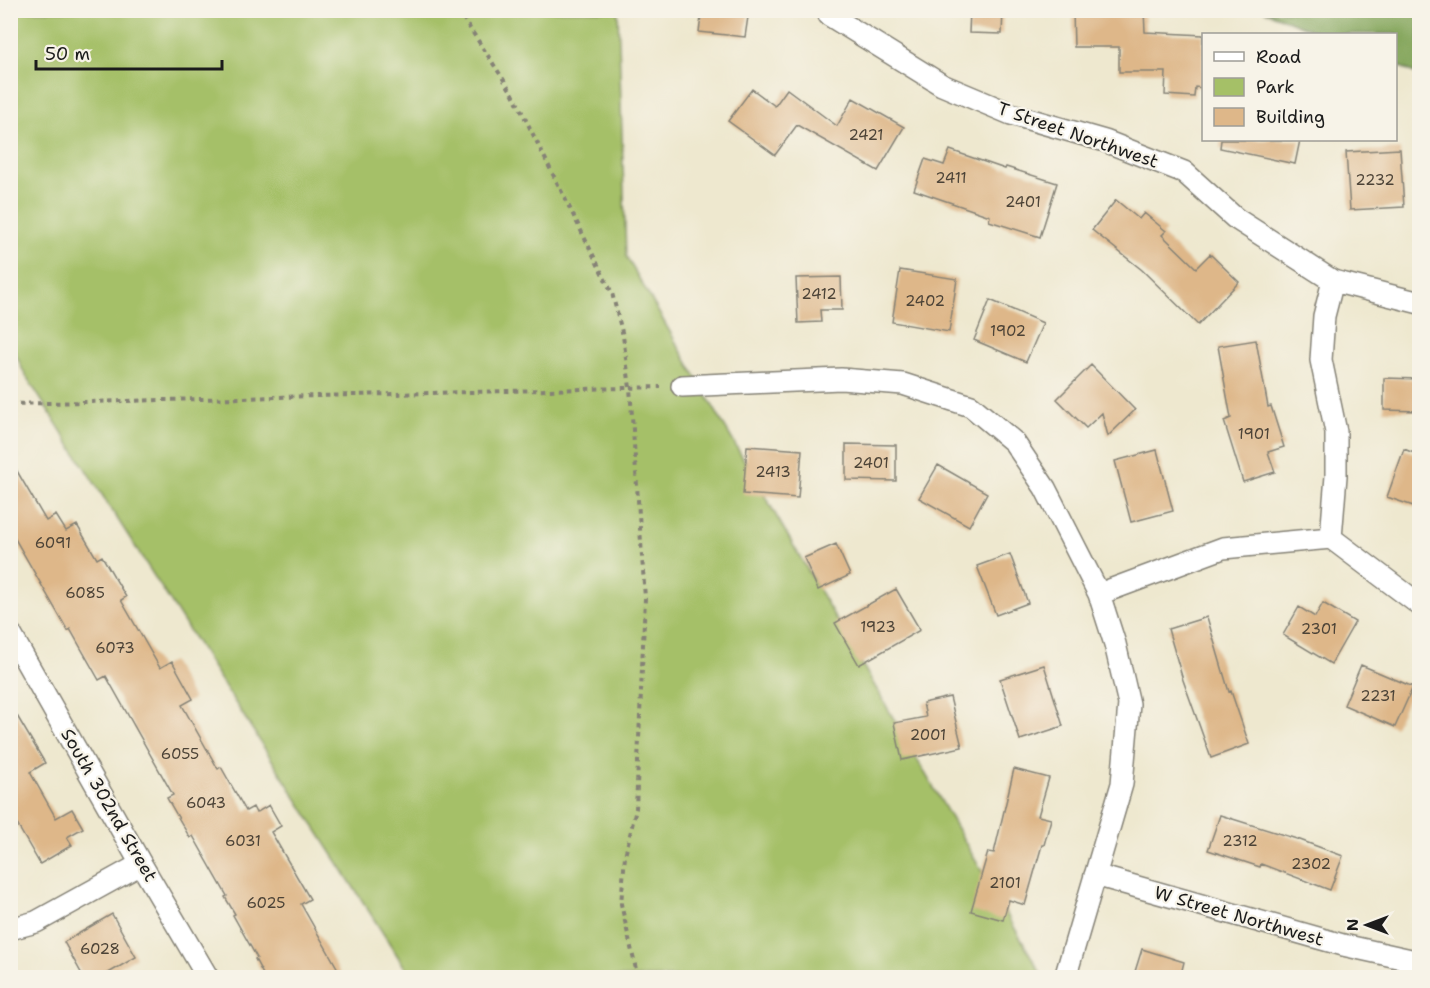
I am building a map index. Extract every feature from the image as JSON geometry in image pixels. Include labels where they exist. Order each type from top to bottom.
[{"type":"street","name":"T Street Northwest","points":[[829,15],[942,85],[1011,114],[1105,141],[1184,172],[1235,218],[1333,280],[1419,303]]},
{"type":"street","points":[[1330,538],[1335,476],[1335,432],[1321,360],[1324,316],[1333,280]]},
{"type":"street","points":[[682,386],[841,379],[903,384],[971,406],[1014,442],[1045,488],[1099,594],[1115,644],[1129,704],[1122,784],[1065,978]]},
{"type":"street","points":[[1099,594],[1223,548],[1330,538],[1419,605]]},
{"type":"street","name":"South 302nd Street","points":[[10,633],[208,978]]},
{"type":"street","points":[[10,929],[36,922],[141,864]]},
{"type":"street","name":"W Street Northwest","points":[[1095,876],[1342,945],[1419,962]]},
{"type":"path","points":[[458,10],[513,94],[612,293],[623,336],[630,388],[645,598],[636,809],[625,856],[621,904],[638,978]]},
{"type":"path","points":[[10,404],[682,386]]},
{"type":"green space","points":[[10,11],[618,11],[626,256],[1043,977],[411,977],[24,373],[11,342]]},
{"type":"green space","points":[[1264,11],[1419,11],[1419,75],[1397,65],[1397,33],[1319,33]]},
{"type":"building","points":[[702,10],[749,10],[745,37],[699,32]]},
{"type":"building","points":[[970,10],[1003,10],[1002,34],[969,33]]},
{"type":"building","points":[[1073,10],[1144,10],[1145,32],[1202,35],[1202,88],[1195,87],[1194,97],[1165,95],[1166,72],[1119,72],[1119,47],[1074,47]]},
{"type":"building","points":[[752,89],[775,106],[787,89],[837,126],[853,98],[904,127],[878,171],[797,125],[775,155],[728,121]]},
{"type":"building","points":[[1221,141],[1300,141],[1295,164],[1220,148]]},
{"type":"building","points":[[1400,149],[1404,207],[1350,210],[1346,152]]},
{"type":"building","points":[[950,150],[1005,169],[1006,167],[1057,183],[1040,237],[989,221],[990,216],[914,190],[925,159],[944,165]]},
{"type":"building","points":[[1116,200],[1139,219],[1144,213],[1166,231],[1162,235],[1196,268],[1210,254],[1239,282],[1198,325],[1142,270],[1092,230]]},
{"type":"building","points":[[900,270],[957,279],[949,332],[892,322]]},
{"type":"building","points":[[841,277],[842,310],[820,310],[821,322],[798,323],[796,278]]},
{"type":"building","points":[[990,300],[1043,323],[1026,362],[974,340]]},
{"type":"building","points":[[1256,340],[1268,407],[1271,406],[1284,447],[1268,452],[1275,472],[1243,482],[1224,421],[1231,418],[1218,346]]},
{"type":"building","points":[[1091,365],[1135,410],[1108,436],[1102,413],[1086,428],[1057,399]]},
{"type":"building","points":[[1384,378],[1419,379],[1419,411],[1384,410]]},
{"type":"building","points":[[846,444],[896,445],[896,481],[846,480]]},
{"type":"building","points":[[747,446],[802,450],[798,498],[743,494]]},
{"type":"building","points":[[1404,449],[1419,455],[1419,508],[1387,497]]},
{"type":"building","points":[[1157,450],[1173,511],[1131,522],[1115,461]]},
{"type":"building","points":[[10,459],[46,521],[56,515],[66,531],[77,525],[97,559],[102,556],[126,597],[121,600],[160,668],[172,661],[193,699],[182,705],[218,769],[221,767],[246,811],[253,807],[256,813],[269,805],[281,826],[271,832],[310,899],[301,904],[343,978],[265,978],[255,959],[257,958],[233,915],[235,914],[225,897],[227,896],[193,836],[190,838],[167,798],[173,795],[106,676],[99,680],[10,530]]},
{"type":"building","points":[[938,465],[987,493],[969,526],[919,498]]},
{"type":"building","points":[[836,544],[850,575],[818,590],[804,558]]},
{"type":"building","points":[[1010,554],[1028,603],[996,615],[977,566]]},
{"type":"building","points":[[896,589],[920,630],[859,665],[835,623]]},
{"type":"building","points":[[1323,603],[1355,622],[1331,664],[1283,635],[1299,607],[1315,617]]},
{"type":"building","points":[[1207,617],[1229,692],[1231,691],[1249,744],[1211,758],[1183,680],[1168,629]]},
{"type":"building","points":[[1044,665],[1063,726],[1020,740],[1000,679]]},
{"type":"building","points":[[1361,665],[1413,687],[1395,727],[1344,705]]},
{"type":"building","points":[[950,697],[962,747],[902,760],[894,723],[926,717],[923,703]]},
{"type":"building","points":[[10,704],[45,763],[30,772],[56,818],[72,809],[83,828],[67,837],[72,845],[40,864],[10,812]]},
{"type":"building","points":[[1014,769],[1049,778],[1038,816],[1051,819],[1025,905],[1009,900],[1003,920],[971,911],[988,852],[994,853]]},
{"type":"building","points":[[1220,815],[1343,856],[1330,890],[1261,864],[1260,867],[1208,850]]},
{"type":"building","points":[[112,914],[136,957],[100,978],[84,978],[64,942]]},
{"type":"building","points":[[1142,949],[1184,962],[1180,978],[1133,978]]}]
